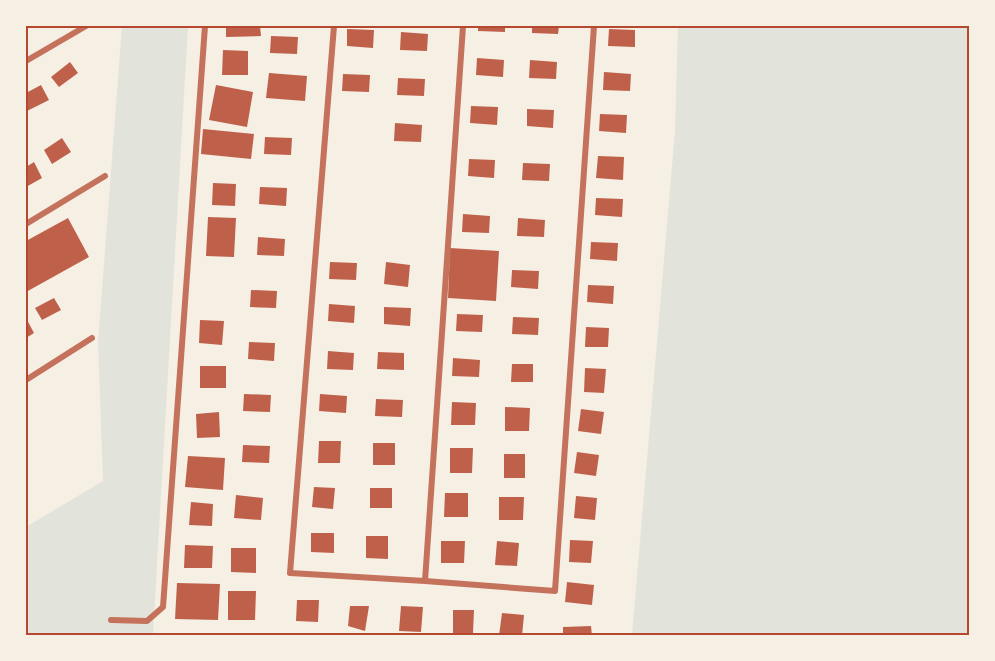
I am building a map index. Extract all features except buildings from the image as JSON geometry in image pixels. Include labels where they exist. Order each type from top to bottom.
[{"type":"street","points":[[26,62],[86,26]]},
{"type":"street","points":[[111,620],[147,621],[163,607],[205,26]]},
{"type":"street","points":[[334,26],[290,573],[555,591],[594,26]]},
{"type":"street","points":[[425,581],[463,26]]},
{"type":"street","points":[[26,224],[105,176]]},
{"type":"street","points":[[26,380],[92,338]]},
{"type":"shaded area","points":[[122,26],[188,26],[153,635],[26,635],[26,527],[103,481],[98,343]]},
{"type":"shaded area","points":[[678,26],[969,26],[969,635],[632,635],[675,131]]}]
